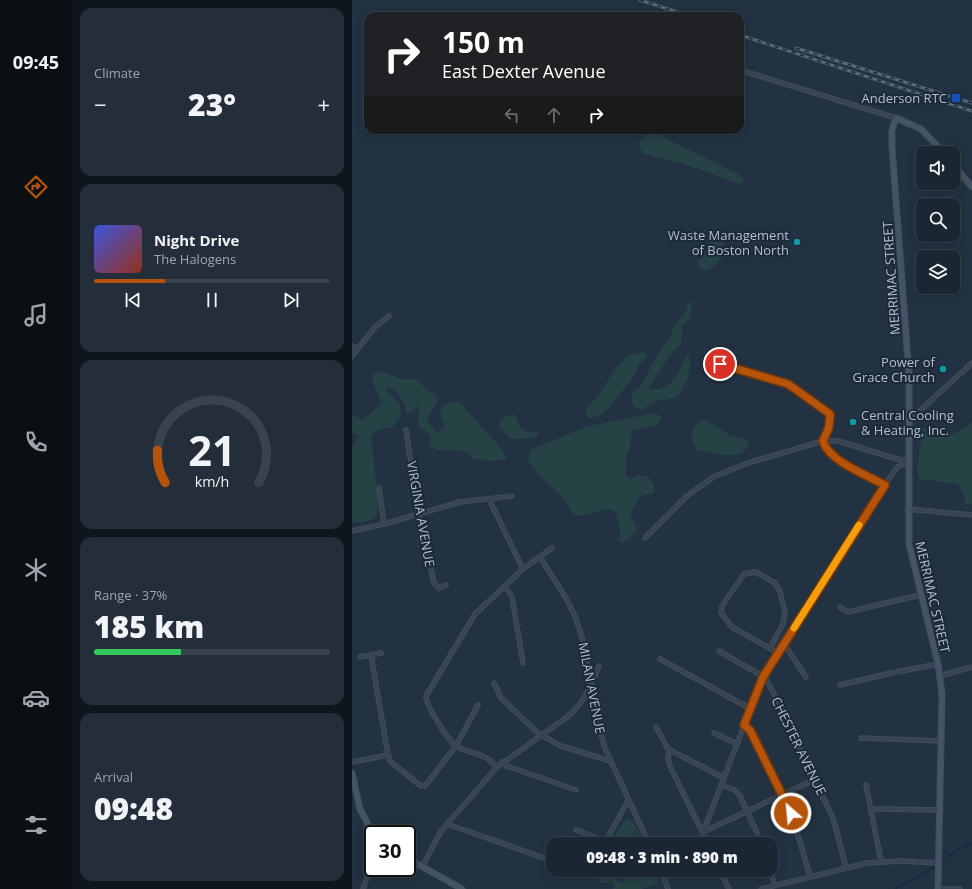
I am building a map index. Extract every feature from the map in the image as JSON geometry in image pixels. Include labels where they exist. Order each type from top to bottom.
[{"type":"main road","points":[[896,118],[921,129],[937,146]]},
{"type":"main road","name":"MERRIMAC STREET","points":[[896,118],[892,129],[892,137],[909,375],[907,509],[909,544],[920,595],[938,664],[942,694],[941,810],[938,889]]},
{"type":"main road","points":[[960,172],[972,187]]},
{"type":"main road","points":[[352,773],[360,809],[368,825]]},
{"type":"main road","points":[[416,863],[462,889]]},
{"type":"street","points":[[744,71],[896,118]]},
{"type":"street","points":[[352,356],[375,328],[389,316]]},
{"type":"street","points":[[352,346],[358,348]]},
{"type":"street","points":[[909,418],[915,415],[972,362]]},
{"type":"street","points":[[720,364],[788,384],[830,414],[829,427],[823,441],[825,447],[833,456],[885,485]]},
{"type":"street","name":"VIRGINIA AVENUE","points":[[406,430],[419,514],[434,584],[439,588],[446,585]]},
{"type":"street","points":[[645,538],[687,496],[715,476],[752,462],[823,441],[838,441],[908,462]]},
{"type":"street","points":[[703,832],[763,677],[897,467],[908,462]]},
{"type":"street","points":[[379,488],[384,524]]},
{"type":"street","points":[[352,531],[384,524],[460,502],[512,496]]},
{"type":"street","points":[[489,499],[523,569]]},
{"type":"street","points":[[907,509],[972,515]]},
{"type":"street","points":[[497,767],[483,755],[456,746],[427,705],[426,696],[472,618],[523,569],[552,548]]},
{"type":"street","name":"MILAN AVENUE","points":[[540,558],[566,598],[574,616],[585,647],[590,687],[602,738],[610,761],[646,837]]},
{"type":"street","points":[[770,648],[785,618],[785,610],[780,591],[772,581],[756,572],[748,572],[739,579],[722,606],[721,613],[727,623],[732,627],[770,648],[778,652]]},
{"type":"street","points":[[504,586],[512,597],[523,663]]},
{"type":"street","points":[[840,607],[848,612],[920,595]]},
{"type":"street","points":[[784,644],[806,677]]},
{"type":"street","name":"CHESTER AVENUE","points":[[719,651],[763,677],[769,684],[834,818],[846,867]]},
{"type":"street","points":[[360,657],[381,653]]},
{"type":"street","points":[[371,655],[388,754],[391,762],[421,786],[424,786],[456,746],[478,705]]},
{"type":"street","points":[[660,659],[751,709]]},
{"type":"street","points":[[840,685],[938,664]]},
{"type":"street","points":[[422,867],[436,839],[447,824],[497,767],[573,712],[584,699],[599,666]]},
{"type":"street","points":[[940,676],[972,667]]},
{"type":"street","points":[[494,683],[501,698],[541,735],[561,746],[610,761]]},
{"type":"street","points":[[744,725],[750,730],[793,818],[810,876]]},
{"type":"street","points":[[656,727],[664,744],[669,750],[724,778]]},
{"type":"street","points":[[714,733],[737,744]]},
{"type":"street","points":[[861,738],[942,741]]},
{"type":"street","points":[[669,750],[668,758],[670,766],[705,837]]},
{"type":"street","points":[[352,762],[388,754]]},
{"type":"street","points":[[502,762],[506,766],[576,790]]},
{"type":"street","points":[[703,832],[816,779]]},
{"type":"street","points":[[721,785],[737,792],[748,810],[759,837]]},
{"type":"street","points":[[866,785],[881,861]]},
{"type":"street","points":[[607,837],[628,801]]},
{"type":"street","points":[[871,809],[941,810]]},
{"type":"street","points":[[447,824],[546,859]]},
{"type":"street","points":[[576,830],[591,837]]},
{"type":"street","points":[[761,889],[846,867],[881,861],[939,863]]},
{"type":"street","points":[[363,889],[367,877]]},
{"type":"street","points":[[664,877],[668,889]]},
{"type":"street","points":[[723,877],[729,889]]},
{"type":"street","points":[[772,877],[775,885]]},
{"type":"street","points":[[938,889],[960,889]]},
{"type":"green space","points":[[646,134],[658,134],[740,175],[743,179],[743,183],[739,184],[685,164],[644,154],[638,145]]},
{"type":"green space","points":[[716,233],[720,235],[726,252],[712,268],[705,271],[699,268],[699,262],[709,247],[713,234]]},
{"type":"green space","points":[[692,299],[691,317],[682,327],[681,344],[670,355],[649,387],[650,389],[657,389],[664,388],[669,385],[678,375],[686,356],[689,354],[690,366],[686,383],[676,398],[655,401],[643,409],[637,409],[632,403],[631,397],[633,392],[640,386],[663,346],[670,338],[674,327],[686,312],[687,306]]},
{"type":"green space","points":[[644,352],[648,356],[637,366],[637,372],[608,409],[600,416],[590,418],[586,416],[586,410],[600,393],[616,367],[629,355]]},
{"type":"green space","points":[[382,372],[402,379],[416,379],[427,390],[435,394],[437,402],[427,420],[435,431],[438,432],[444,428],[441,412],[444,406],[453,402],[460,402],[498,445],[507,459],[498,461],[481,461],[472,458],[469,455],[470,453],[465,451],[444,451],[434,449],[429,446],[431,436],[418,425],[419,406],[407,414],[403,402],[398,394],[392,388],[388,387],[386,391],[400,405],[401,415],[392,428],[381,429],[373,433],[371,437],[378,499],[377,515],[369,521],[352,523],[352,448],[358,436],[352,432],[352,414],[363,420],[381,403],[372,378],[373,374]]},
{"type":"green space","points":[[654,413],[661,416],[660,421],[657,424],[654,426],[639,428],[631,432],[630,448],[626,458],[626,475],[630,479],[639,475],[648,476],[654,485],[654,493],[640,496],[630,514],[637,529],[635,533],[623,543],[619,542],[620,529],[616,512],[609,509],[587,515],[573,514],[569,506],[528,460],[531,449],[589,426]]},
{"type":"green space","points":[[512,414],[515,415],[519,425],[525,431],[537,432],[539,434],[535,438],[512,439],[500,428],[500,420]]},
{"type":"green space","points":[[704,419],[730,435],[747,440],[750,444],[740,454],[733,455],[698,451],[693,442],[692,433],[693,429],[699,422]]},
{"type":"green space","points":[[972,422],[972,504],[966,504],[960,487],[957,484],[920,479],[917,470],[921,441],[920,430],[924,428],[936,436],[944,437],[953,434]]},
{"type":"green space","points":[[626,818],[633,822],[640,837],[614,837]]},
{"type":"green space","points":[[596,877],[612,877],[622,882],[625,881],[625,877],[656,877],[659,882],[642,889],[612,889],[615,886],[611,882],[599,882]]},
{"type":"waterway","points":[[947,857],[972,843]]},
{"type":"waterway","points":[[896,889],[899,885],[907,883],[934,867]]},
{"type":"railway","points":[[640,0],[678,12]]},
{"type":"railway","points":[[744,36],[972,111]]},
{"type":"railway","points":[[796,48],[972,103]]},
{"type":"slow traffic","points":[[794,628],[859,525]]},
{"type":"place","name":"Anderson RTC","points":[[956,98]]},
{"type":"place","name":"Waste Management of Boston North","points":[[797,242]]},
{"type":"place","name":"Power of Grace Church","points":[[943,369]]},
{"type":"place","name":"Central Cooling & Heating, Inc.","points":[[853,422]]},
{"type":"route","points":[[720,364],[788,384],[830,414],[829,427],[823,441],[827,450],[838,460],[885,485],[763,677],[744,725],[750,730],[791,813]]}]
